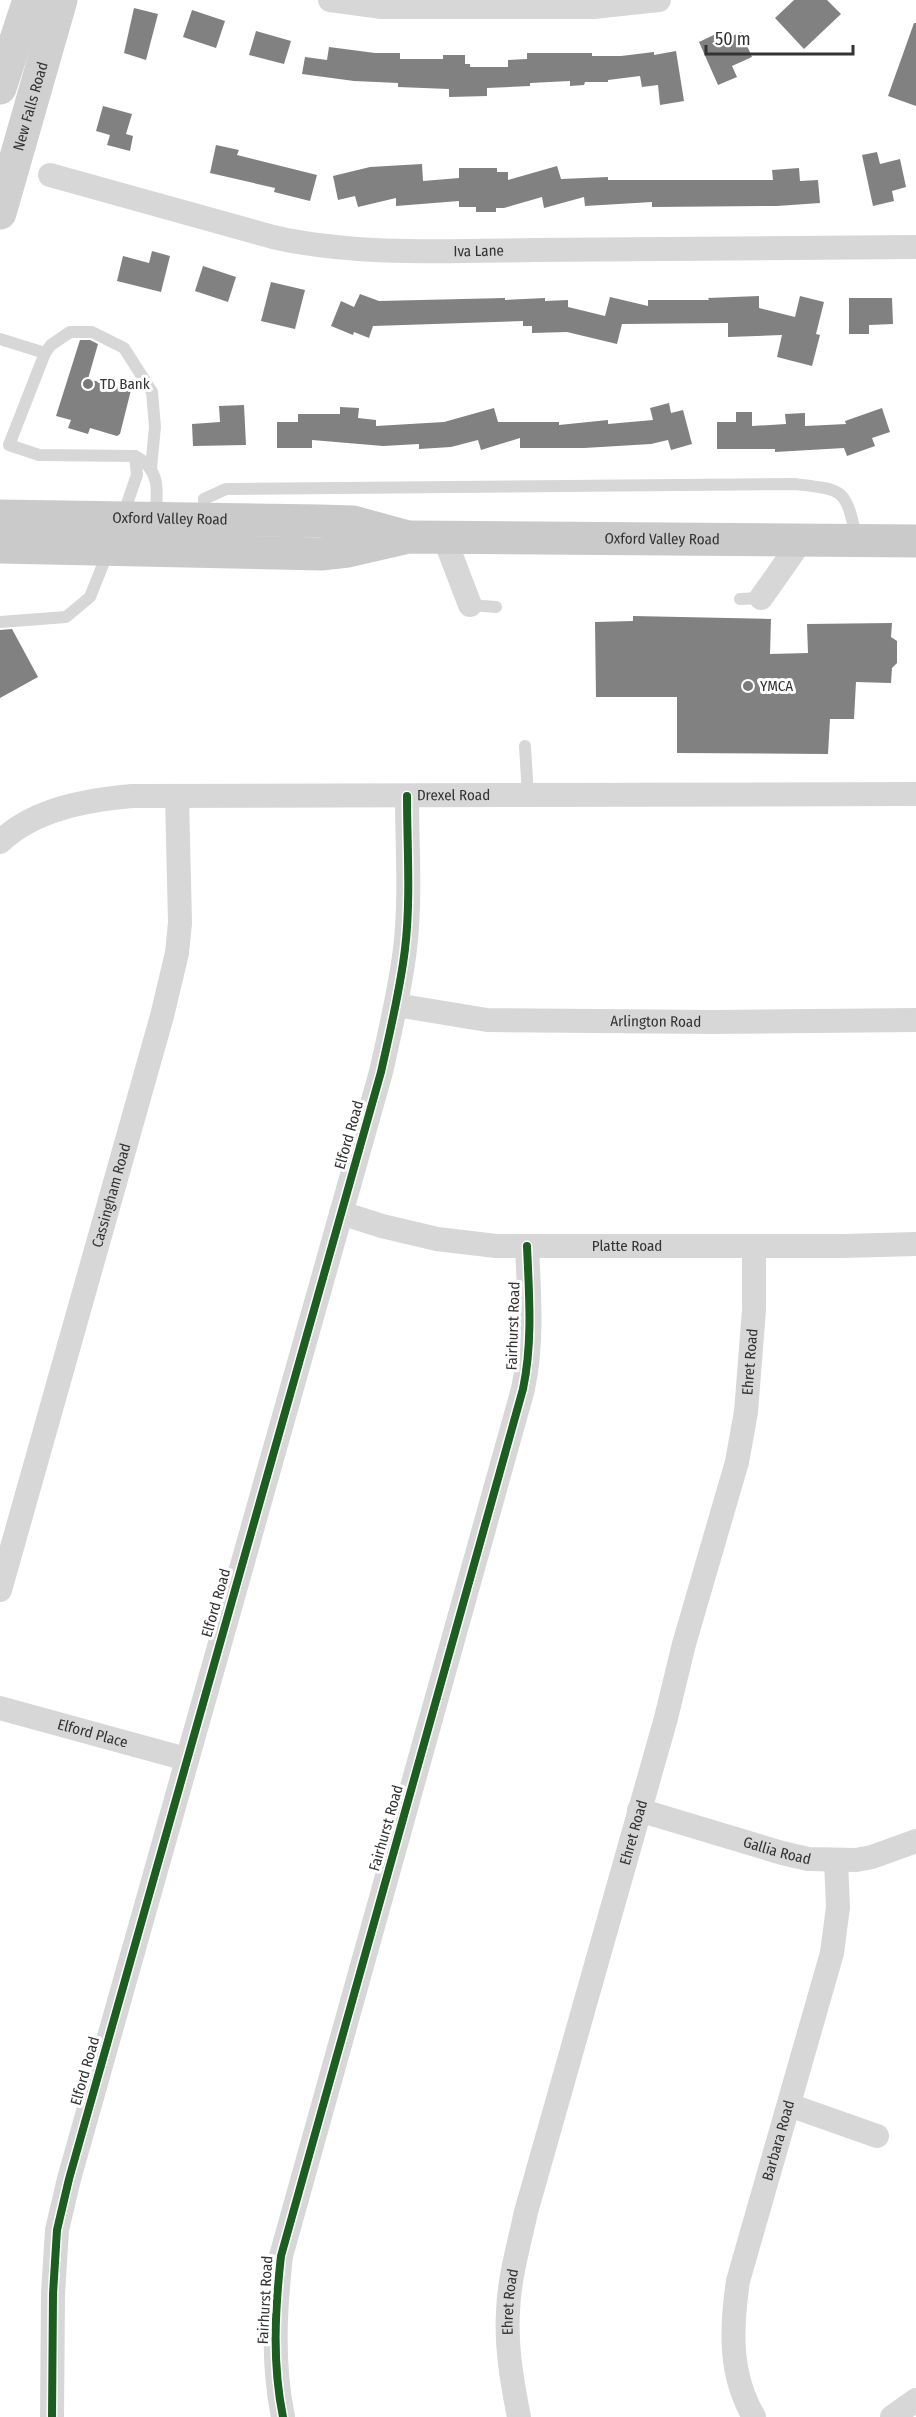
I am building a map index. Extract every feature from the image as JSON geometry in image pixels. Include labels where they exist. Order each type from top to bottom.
[{"type":"main road","points":[[0,88],[29,0]]},
{"type":"main road","name":"New Falls Road","points":[[0,213],[61,0]]},
{"type":"main road","name":"Oxford Valley Road","points":[[0,516],[123,516],[155,525],[205,520],[353,522],[409,537]]},
{"type":"main road","name":"Oxford Valley Road","points":[[0,548],[54,549],[97,543],[321,554],[348,551],[409,537],[916,541]]},
{"type":"street","points":[[330,0],[382,7],[593,7],[659,0]]},
{"type":"street","name":"Iva Lane","points":[[50,174],[273,237],[296,242],[358,248],[483,250],[916,247]]},
{"type":"street","points":[[444,537],[470,605]]},
{"type":"street","points":[[751,599],[801,541]]},
{"type":"street","name":"Drexel Road","points":[[0,842],[33,819],[78,804],[132,796],[916,794]]},
{"type":"street","name":"Cassingham Road","points":[[0,1590],[162,1016],[177,953],[180,923],[177,796]]},
{"type":"street","name":"Elford Road","points":[[52,2417],[52,2304],[57,2230],[69,2179],[186,1759],[381,1072],[396,1005],[405,947],[408,882],[406,796]]},
{"type":"street","name":"Arlington Road","points":[[396,1005],[487,1020],[713,1022],[916,1020]]},
{"type":"street","name":"Platte Road","points":[[341,1213],[382,1226],[437,1239],[496,1246],[916,1244]]},
{"type":"street","name":"Fairhurst Road","points":[[283,2417],[276,2368],[276,2304],[281,2256],[523,1389],[529,1361],[527,1246]]},
{"type":"street","name":"Ehret Road","points":[[519,2417],[508,2352],[511,2281],[526,2212],[737,1462],[751,1375],[754,1246]]},
{"type":"street","name":"Elford Place","points":[[0,1708],[186,1759]]},
{"type":"street","name":"Gallia Road","points":[[639,1810],[808,1859],[836,1861],[872,1857],[916,1841]]},
{"type":"street","name":"Barbara Road","points":[[754,2417],[739,2382],[733,2353],[732,2325],[738,2281],[832,1953],[838,1907],[836,1861]]},
{"type":"street","points":[[789,2105],[877,2136]]},
{"type":"street","points":[[892,2417],[916,2400]]},
{"type":"lane","points":[[151,468],[155,427],[152,392],[124,348],[92,333],[70,332],[51,345],[45,353],[9,445],[39,455],[135,456],[145,461],[153,471],[157,497],[155,525]]},
{"type":"lane","points":[[0,339],[45,353]]},
{"type":"lane","points":[[123,516],[137,475],[135,456]]},
{"type":"lane","points":[[205,520],[204,499],[226,489],[794,484],[833,489],[849,503],[857,541]]},
{"type":"lane","points":[[0,622],[66,617],[90,597],[97,543]]},
{"type":"lane","points":[[470,605],[496,607]]},
{"type":"lane","points":[[525,746],[528,796]]},
{"type":"building","points":[[794,0],[827,0],[841,14],[804,49],[775,18]]},
{"type":"building","points":[[134,8],[158,14],[146,60],[124,53]]},
{"type":"building","points":[[192,10],[225,21],[216,48],[183,37]]},
{"type":"building","points":[[914,23],[916,23],[916,106],[888,96]]},
{"type":"building","points":[[256,31],[291,41],[284,64],[249,55]]},
{"type":"building","points":[[720,32],[724,40],[741,32],[752,57],[732,66],[737,77],[718,85],[699,42]]},
{"type":"building","points":[[329,47],[375,53],[400,53],[400,59],[443,59],[443,55],[465,55],[465,64],[470,64],[470,67],[508,67],[508,60],[527,59],[527,53],[592,53],[592,56],[621,56],[654,52],[654,55],[676,51],[684,101],[660,105],[658,85],[642,87],[640,76],[608,80],[608,82],[585,82],[584,85],[570,86],[570,81],[530,83],[530,86],[487,88],[487,96],[449,97],[449,89],[398,87],[398,83],[354,81],[302,74],[305,57],[327,60]]},
{"type":"building","points":[[103,106],[132,114],[126,134],[133,136],[130,151],[107,145],[110,135],[96,131]]},
{"type":"building","points":[[216,145],[239,150],[237,155],[317,175],[310,201],[274,192],[275,188],[210,173]]},
{"type":"building","points":[[877,152],[880,164],[900,159],[906,187],[892,191],[894,201],[873,206],[862,155]]},
{"type":"building","points":[[422,164],[423,181],[459,178],[459,168],[497,168],[497,172],[508,172],[508,180],[557,166],[561,179],[608,177],[608,180],[773,180],[772,170],[799,168],[800,181],[818,180],[820,203],[777,206],[652,207],[652,202],[585,206],[584,197],[544,208],[542,197],[504,208],[496,208],[496,212],[476,212],[476,207],[459,207],[459,201],[396,206],[396,198],[358,207],[355,196],[338,200],[333,176],[370,167]]},
{"type":"building","points":[[152,251],[170,256],[161,292],[117,281],[123,256],[149,263]]},
{"type":"building","points":[[203,266],[236,277],[228,302],[195,291]]},
{"type":"building","points":[[271,282],[305,290],[295,329],[261,321]]},
{"type":"building","points":[[360,294],[379,301],[505,298],[505,300],[545,298],[545,301],[568,300],[568,307],[605,316],[610,297],[648,306],[648,300],[709,300],[708,298],[759,296],[759,308],[795,317],[800,296],[824,302],[816,334],[820,335],[812,366],[777,357],[782,335],[728,337],[728,323],[622,324],[617,344],[567,332],[532,333],[532,326],[523,326],[523,321],[373,326],[369,338],[354,332],[353,335],[331,326],[341,301],[354,307]]},
{"type":"building","points":[[849,298],[892,298],[893,324],[869,325],[869,334],[849,334]]},
{"type":"building","name":"TD Bank","points":[[80,340],[90,340],[98,344],[88,379],[131,390],[120,434],[117,436],[90,428],[88,434],[68,428],[71,420],[56,416]]},
{"type":"building","points":[[669,403],[671,413],[683,410],[692,444],[671,450],[668,440],[651,444],[584,448],[520,448],[520,438],[481,450],[478,440],[451,447],[419,449],[419,444],[383,446],[312,440],[312,448],[277,448],[277,422],[298,422],[298,414],[340,414],[340,407],[359,408],[358,418],[376,420],[376,426],[444,422],[494,408],[498,422],[559,422],[559,425],[608,420],[608,424],[653,420],[650,408]]},
{"type":"building","points":[[244,405],[246,445],[193,446],[192,424],[220,422],[219,406]]},
{"type":"building","points":[[882,408],[890,432],[872,438],[875,446],[847,456],[844,448],[775,452],[775,449],[717,449],[717,422],[736,422],[736,412],[752,412],[752,426],[786,424],[785,414],[805,413],[805,426],[846,424],[845,421]]},
{"type":"building","points":[[633,616],[771,619],[770,654],[808,653],[807,624],[892,623],[891,637],[897,641],[897,663],[892,668],[891,683],[856,682],[854,719],[830,719],[828,754],[677,753],[677,697],[596,697],[595,622],[633,621]]},
{"type":"building","points":[[12,629],[38,677],[0,698],[0,630]]},
{"type":"cycle path","points":[[52,2417],[53,2294],[57,2230],[69,2179],[381,1072],[400,980],[407,930],[407,796]]},
{"type":"cycle path","points":[[283,2417],[276,2357],[277,2296],[281,2256],[523,1389],[529,1335],[527,1246]]},
{"type":"place","name":"TD Bank","points":[[88,384]]},
{"type":"place","name":"YMCA","points":[[748,686]]}]
